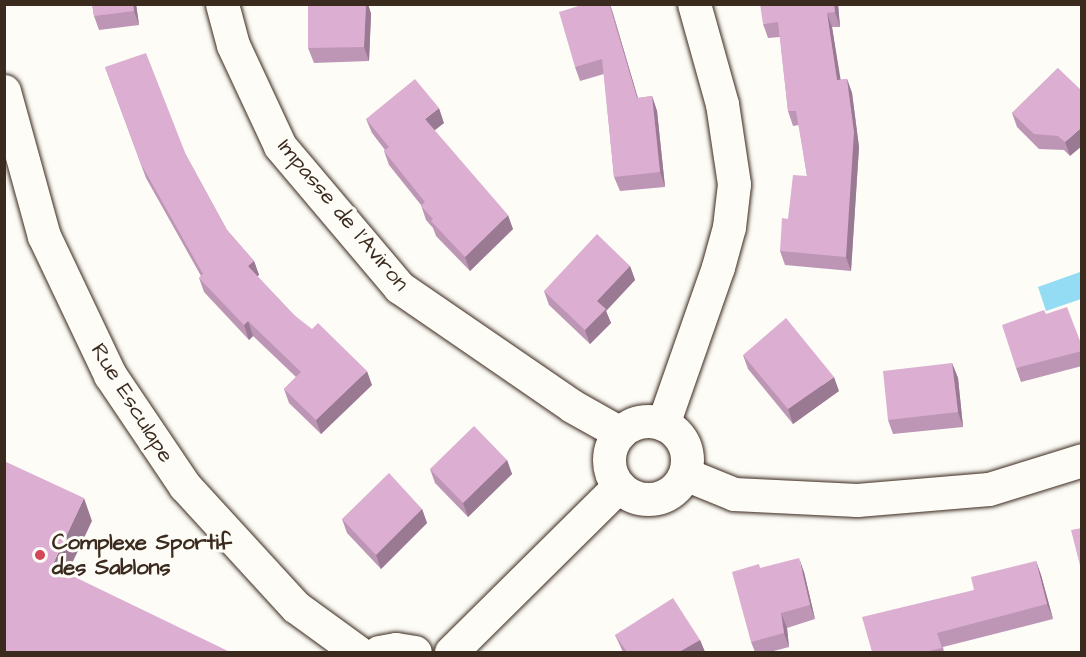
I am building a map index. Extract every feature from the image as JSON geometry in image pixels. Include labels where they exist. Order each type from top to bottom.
[{"type":"street","name":"Impasse de l'Aviron","points":[[222,4],[233,45],[280,146],[399,286],[572,406],[620,433]]},
{"type":"street","points":[[663,424],[718,267],[729,227],[734,184],[722,104],[694,4]]},
{"type":"street","name":"Rue Esculape","points":[[4,91],[44,236],[110,375],[185,486],[296,607],[358,652]]},
{"type":"street","points":[[640,421],[663,424],[682,439],[687,463],[685,474],[678,485],[655,499],[630,494],[619,486],[609,465],[613,442],[620,433],[640,421]]},
{"type":"street","points":[[685,474],[734,494],[857,500],[989,489],[1082,459]]},
{"type":"street","points":[[451,652],[619,486]]},
{"type":"street","points":[[379,652],[396,649],[415,652]]},
{"type":"water","points":[[1080,272],[1081,299],[1046,311],[1038,287]]},
{"type":"building","points":[[92,4],[133,4],[134,11],[94,16]]},
{"type":"building","points":[[308,4],[366,4],[364,47],[308,48]]},
{"type":"building","points":[[585,4],[609,4],[637,98],[652,96],[660,172],[614,177],[602,59],[575,67],[559,12]]},
{"type":"building","points":[[760,4],[834,4],[835,12],[827,13],[837,80],[847,79],[854,132],[846,257],[780,251],[782,218],[788,219],[793,175],[807,176],[796,111],[788,111],[778,22],[763,24]]},
{"type":"building","points":[[146,53],[186,155],[227,230],[254,261],[248,266],[294,315],[312,329],[318,323],[367,371],[316,420],[284,389],[301,372],[248,321],[244,325],[199,278],[203,274],[141,164],[105,67]]},
{"type":"building","points":[[1058,68],[1082,91],[1082,127],[1065,142],[1058,136],[1034,134],[1012,113]]},
{"type":"building","points":[[415,79],[439,108],[425,119],[508,215],[465,257],[431,221],[433,219],[421,206],[425,202],[384,151],[389,147],[366,119]]},
{"type":"building","points":[[597,234],[630,266],[597,301],[606,309],[585,330],[544,291]]},
{"type":"building","points":[[1067,307],[1082,351],[1016,368],[1002,325],[1044,310],[1046,314]]},
{"type":"building","points":[[786,318],[834,377],[788,409],[743,355]]},
{"type":"building","points":[[952,363],[958,412],[888,420],[883,371]]},
{"type":"building","points":[[474,426],[507,460],[463,503],[430,469]]},
{"type":"building","name":"Complexe Sportif des Sablons","points":[[4,461],[84,498],[52,566],[230,652],[4,652]]},
{"type":"building","points":[[389,473],[422,509],[376,555],[342,519]]},
{"type":"building","points":[[1082,528],[1082,573],[1071,530]]},
{"type":"building","points":[[799,558],[810,605],[781,613],[784,633],[751,642],[732,572],[759,564],[760,568]]},
{"type":"building","points":[[1036,561],[1047,604],[937,633],[942,648],[924,652],[872,652],[862,617],[974,590],[971,577]]},
{"type":"building","points":[[673,598],[700,640],[679,652],[627,652],[615,635]]},
{"type":"place","name":"Complexe Sportif des Sablons","points":[[40,555]]}]
